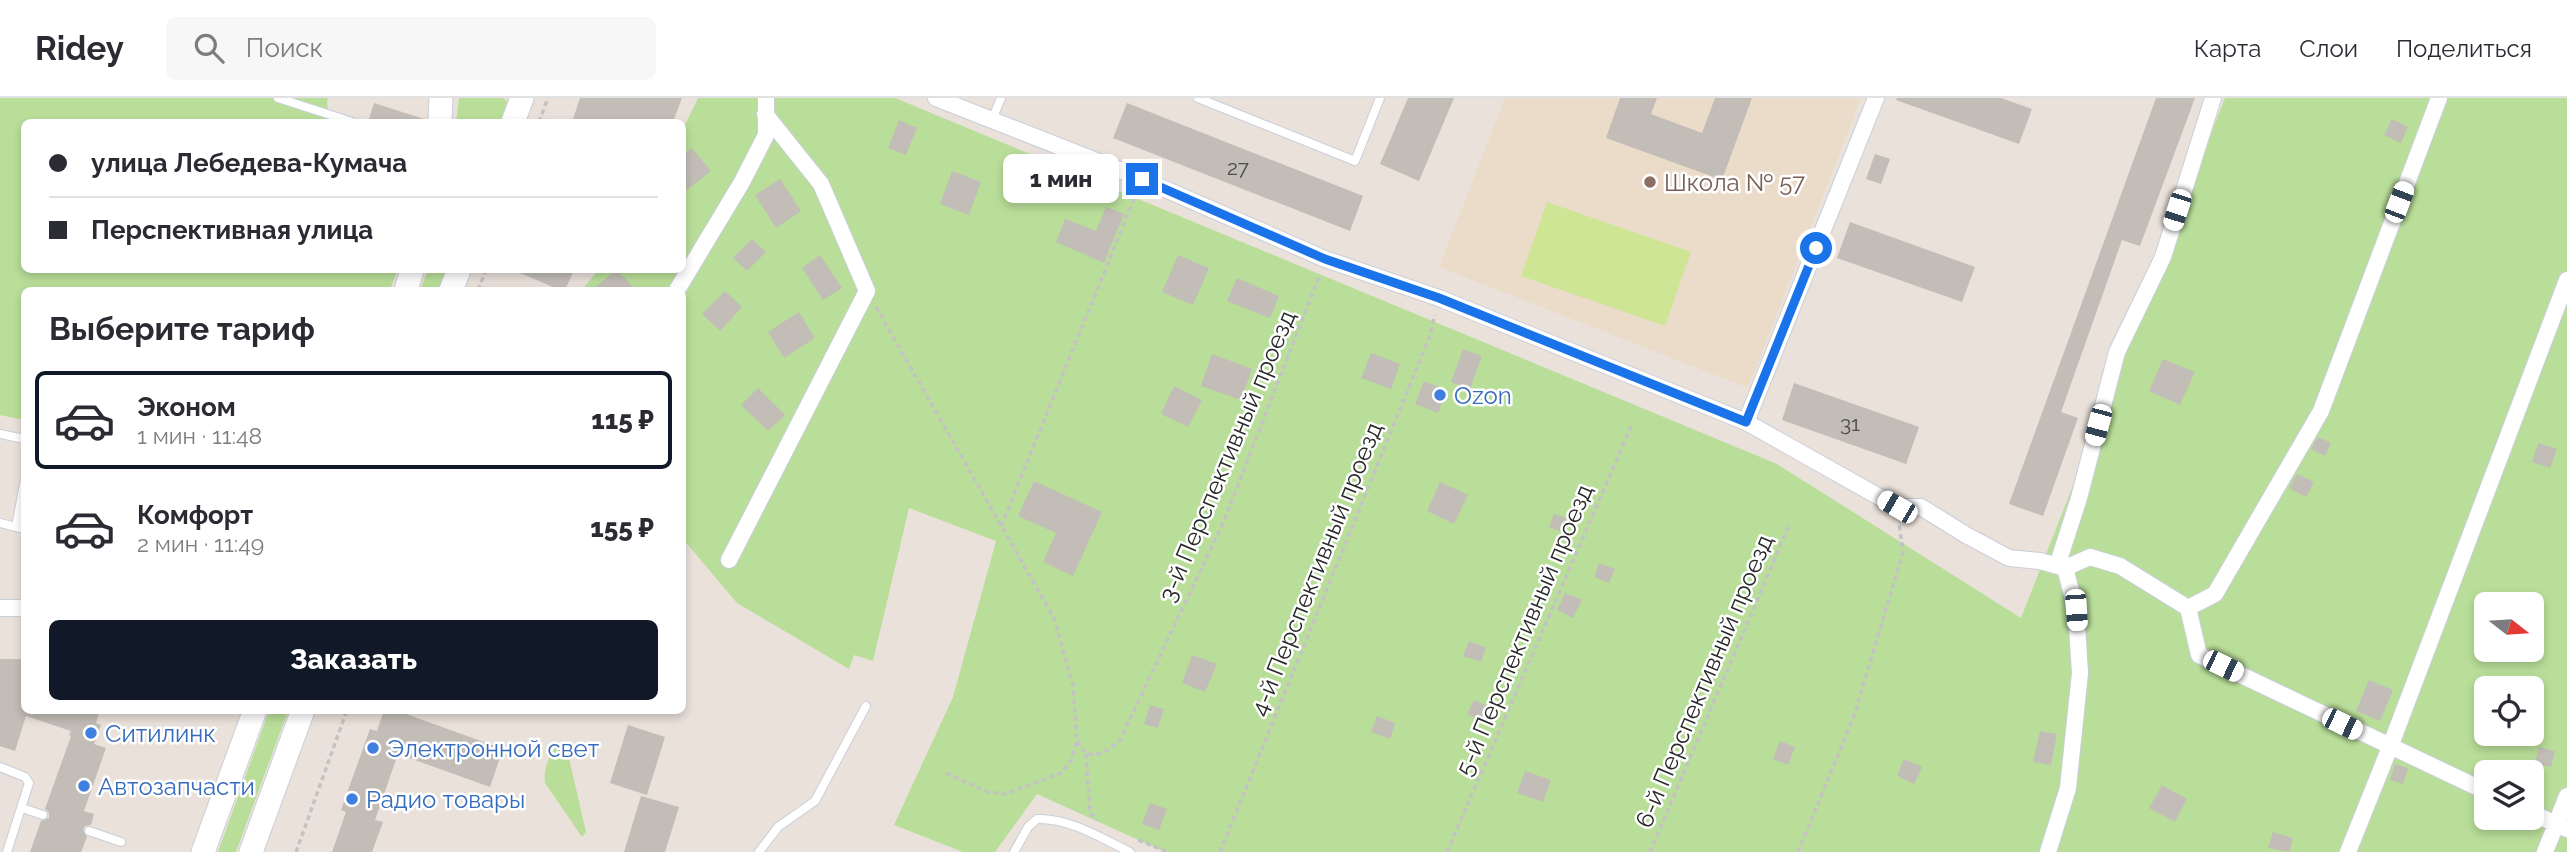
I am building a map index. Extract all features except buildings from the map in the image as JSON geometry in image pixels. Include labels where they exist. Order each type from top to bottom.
[{"type":"main road","points":[[440,119],[441,98]]},
{"type":"main road","points":[[514,119],[522,98]]},
{"type":"main road","points":[[204,852],[254,714]]},
{"type":"main road","points":[[251,852],[302,714]]},
{"type":"street","points":[[936,98],[1142,179],[1325,259],[1439,298],[1746,422],[1897,507],[1921,507],[2009,558],[2040,561],[2061,567],[2090,557],[2120,566],[2188,608],[2199,655],[2474,786]]},
{"type":"street","points":[[1746,422],[1876,98]]},
{"type":"street","points":[[2048,852],[2068,788],[2080,673],[2076,610],[2061,567],[2117,352],[2162,257],[2213,98]]},
{"type":"street","points":[[2188,608],[2215,594],[2321,411],[2439,98]]},
{"type":"street","points":[[679,287],[742,182],[766,135],[765,106]]},
{"type":"street","points":[[729,560],[867,291],[821,184],[765,106]]},
{"type":"street","points":[[2348,852],[2567,280]]},
{"type":"street","points":[[0,608],[21,608]]},
{"type":"street","points":[[2545,852],[2561,827],[2567,796]]},
{"type":"street","points":[[2544,819],[2561,827]]},
{"type":"lane","points":[[278,98],[343,119]]},
{"type":"lane","points":[[992,120],[1001,98]]},
{"type":"lane","points":[[1198,98],[1355,161],[1380,98]]},
{"type":"lane","points":[[0,434],[21,438]]},
{"type":"lane","points":[[0,523],[20,528]]},
{"type":"lane","points":[[759,852],[778,828],[815,801],[866,706]]},
{"type":"lane","points":[[0,767],[25,777],[29,783],[7,852]]},
{"type":"lane","points":[[22,807],[43,815]]},
{"type":"lane","points":[[1014,852],[1028,827],[1037,819],[1081,828],[1130,852]]},
{"type":"lane","points":[[89,831],[121,842]]},
{"type":"path","points":[[540,119],[548,98]]},
{"type":"path","points":[[1001,526],[1142,179]]},
{"type":"path","name":"3-й Перспективный проезд","points":[[1086,754],[1097,755],[1109,750],[1120,740],[1224,521],[1325,259]]},
{"type":"path","points":[[867,291],[1054,618],[1073,686],[1077,740],[1071,761],[1061,773],[1005,794],[988,792],[946,773]]},
{"type":"path","name":"4-й Перспективный проезд","points":[[1220,852],[1429,338],[1439,298]]},
{"type":"path","name":"5-й Перспективный проезд","points":[[1447,852],[1633,422]]},
{"type":"path","points":[[1798,852],[1854,716],[1903,552],[1897,507]]},
{"type":"path","name":"6-й Перспективный проезд","points":[[1650,852],[1790,523]]},
{"type":"path","points":[[296,852],[347,714]]},
{"type":"path","points":[[1077,740],[1086,754],[1090,813],[1101,825]]},
{"type":"path","points":[[1135,838],[1168,852]]},
{"type":"shaded area","name":"Школа № 57","points":[[1505,98],[1861,98],[1748,388],[1439,267]]},
{"type":"green space","points":[[0,98],[328,98],[330,119],[21,119],[21,273],[396,273],[391,287],[21,287],[21,419],[0,415]]},
{"type":"green space","points":[[459,98],[503,98],[507,101],[503,119],[456,119]]},
{"type":"green space","points":[[698,98],[895,98],[1777,464],[2021,618],[2225,98],[2567,98],[2567,852],[1165,852],[1037,794],[995,852],[963,852],[894,825],[953,697],[996,541],[909,508],[873,661],[854,655],[849,669],[737,603],[686,543],[686,287],[584,287],[596,273],[686,273],[686,123]]},
{"type":"green space","points":[[1547,202],[1691,252],[1665,326],[1521,276]]},
{"type":"green space","points":[[427,273],[447,273],[442,287],[421,287]]},
{"type":"green space","points":[[268,714],[287,714],[236,852],[218,852]]},
{"type":"green space","points":[[555,748],[560,748],[569,758],[586,832],[582,837],[545,783],[547,765]]},
{"type":"place","name":"Школа № 57","points":[[1650,182]]},
{"type":"place","name":"Ozon","points":[[1440,395]]},
{"type":"place","name":"Ситилинк","points":[[91,733]]},
{"type":"place","name":"Электронной свет","points":[[373,748]]},
{"type":"place","name":"Автозапчасти","points":[[84,786]]},
{"type":"place","name":"Радио товары","points":[[352,799]]},
{"type":"route","points":[[1142,179],[1325,259],[1439,298],[1746,422],[1816,248]]}]
